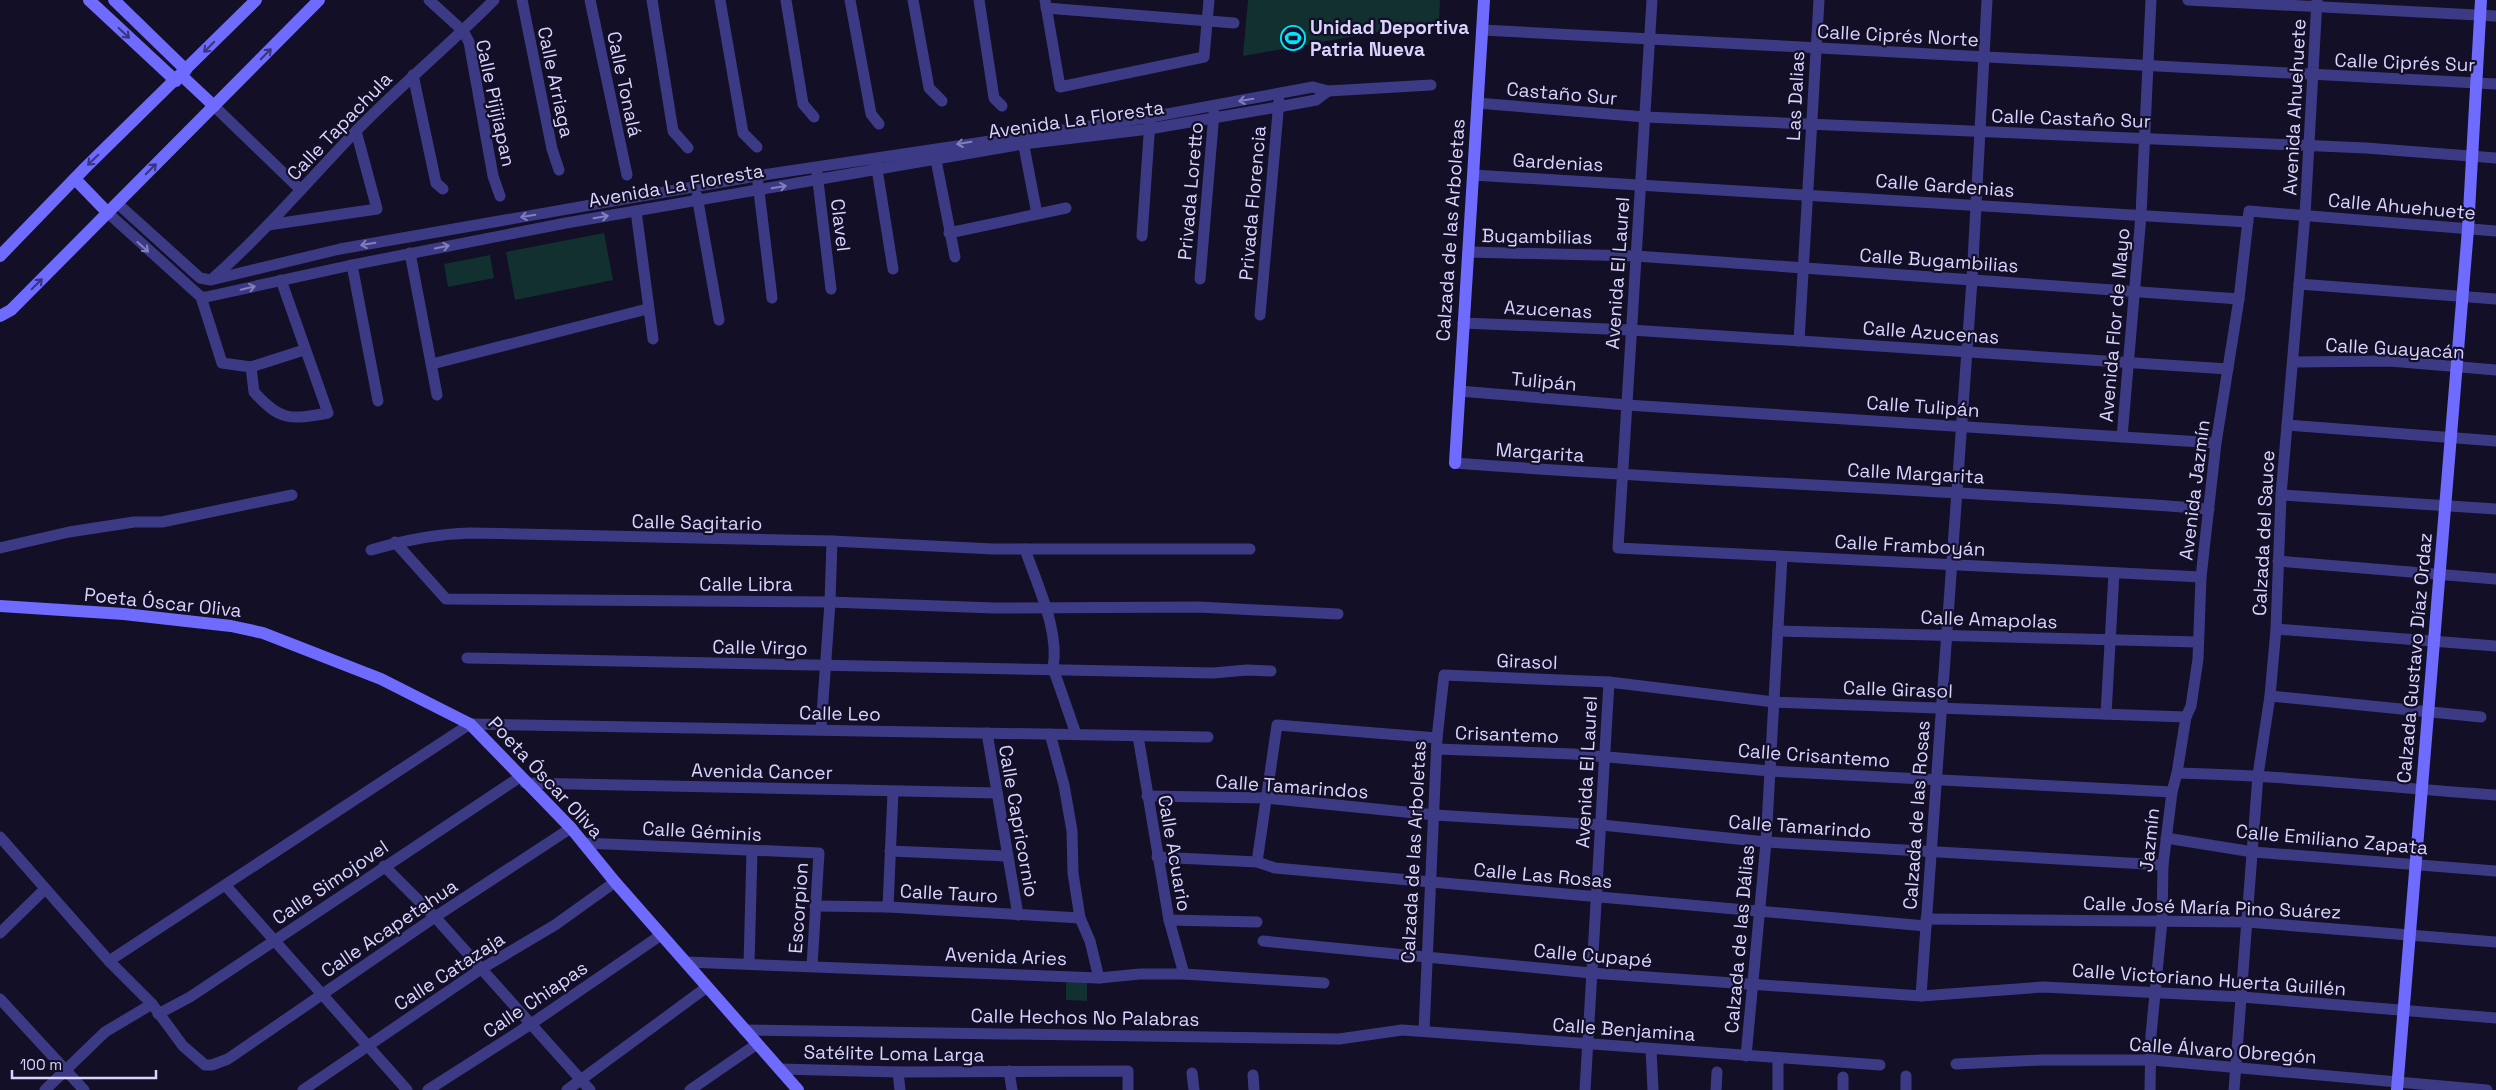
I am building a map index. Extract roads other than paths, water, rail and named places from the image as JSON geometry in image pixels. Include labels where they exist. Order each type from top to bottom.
[{"type":"street","points":[[89,0],[181,75],[301,190]]},
{"type":"street","points":[[114,0],[181,75]]},
{"type":"street","points":[[0,256],[256,0]]},
{"type":"street","points":[[0,316],[11,310],[319,0]]},
{"type":"street","name":"Calle Pijijiapan","points":[[429,0],[463,31],[469,42],[493,176],[500,196]]},
{"type":"street","name":"Calle Tapachula","points":[[211,280],[268,225],[356,131],[494,0]]},
{"type":"street","name":"Calle Arriaga","points":[[522,0],[552,149],[559,170]]},
{"type":"street","name":"Calle Tonalá","points":[[590,0],[627,175]]},
{"type":"street","points":[[652,0],[674,131],[688,148]]},
{"type":"street","points":[[720,0],[743,133],[757,147]]},
{"type":"street","points":[[786,0],[803,104],[814,117]]},
{"type":"street","points":[[850,0],[870,114],[879,124]]},
{"type":"street","points":[[913,0],[929,88],[942,100]]},
{"type":"street","points":[[979,0],[994,98],[1002,106]]},
{"type":"street","points":[[1209,0],[1207,21],[1204,56],[1060,87],[1045,4],[1207,21],[1234,24]]},
{"type":"street","name":"Calzada de las Arboletas","points":[[1455,463],[1484,0]]},
{"type":"street","name":"Avenida El Laurel","points":[[1618,548],[1652,0]]},
{"type":"street","name":"Las Dalias","points":[[1799,341],[1819,0]]},
{"type":"street","name":"Calzada de las Rosas","points":[[1921,996],[1972,280],[1987,0]]},
{"type":"street","name":"Avenida Flor de Mayo","points":[[2122,437],[2141,215],[2151,0]]},
{"type":"street","points":[[2188,0],[2317,4],[2496,16]]},
{"type":"street","name":"Calzada Gustavo Díaz Ordaz","points":[[2397,1086],[2468,229],[2481,0]]},
{"type":"street","name":"Avenida Ahuehuete","points":[[2305,215],[2317,4]]},
{"type":"street","name":"Calle Ciprés Norte","points":[[1482,30],[2313,75]]},
{"type":"street","points":[[413,75],[436,183],[444,189]]},
{"type":"street","name":"Calle Ciprés Sur","points":[[2313,75],[2496,84]]},
{"type":"street","name":"Avenida La Floresta","points":[[1150,123],[1215,106],[1313,87],[1328,91],[1431,85]]},
{"type":"street","name":"Avenida La Floresta","points":[[211,280],[340,249],[756,176],[935,148],[1093,129],[1214,118],[1316,100],[1328,91]]},
{"type":"street","name":"Privada Florencia","points":[[1260,315],[1279,94]]},
{"type":"street","name":"Castaño Sur","points":[[1477,103],[1645,117]]},
{"type":"street","name":"Privada Loretto","points":[[1200,279],[1215,106]]},
{"type":"street","name":"Calle Castaño Sur","points":[[1645,117],[2309,146],[2496,158]]},
{"type":"street","points":[[1142,236],[1150,123]]},
{"type":"street","points":[[268,225],[377,209],[356,131]]},
{"type":"street","points":[[1022,139],[1038,214]]},
{"type":"street","name":"Avenida La Floresta","points":[[201,297],[410,253],[636,211],[935,160],[1022,139]]},
{"type":"street","points":[[935,148],[935,160],[955,257]]},
{"type":"street","points":[[877,157],[876,170],[893,269]]},
{"type":"street","name":"Clavel","points":[[816,166],[831,289]]},
{"type":"street","name":"Gardenias","points":[[1473,175],[1640,184]]},
{"type":"street","points":[[756,176],[772,298]]},
{"type":"street","points":[[75,179],[108,213],[201,297],[222,363],[251,366],[304,350]]},
{"type":"street","name":"Calle Gardenias","points":[[1640,184],[2141,215],[2249,216]]},
{"type":"street","points":[[697,187],[697,202],[719,320]]},
{"type":"street","points":[[117,203],[200,278],[211,280]]},
{"type":"street","points":[[949,233],[1066,208]]},
{"type":"street","points":[[636,211],[647,308],[653,340]]},
{"type":"street","points":[[2249,216],[2305,215]]},
{"type":"street","name":"Calle Ahuehuete","points":[[2305,215],[2496,231]]},
{"type":"street","name":"Calzada del Sauce","points":[[2234,1090],[2258,775],[2270,696],[2276,629],[2281,495],[2305,215]]},
{"type":"street","name":"Avenida Jazmín","points":[[2177,773],[2186,717],[2191,706],[2198,642],[2201,577],[2216,443],[2239,299],[2249,216]]},
{"type":"street","name":"Bugambilias","points":[[1468,252],[1636,256]]},
{"type":"street","points":[[410,253],[437,394]]},
{"type":"street","name":"Calle Bugambilias","points":[[1636,256],[2239,299]]},
{"type":"street","points":[[170,271],[179,260]]},
{"type":"street","points":[[352,264],[378,401]]},
{"type":"street","points":[[251,366],[254,392],[276,412],[286,417],[328,413],[304,350],[281,280]]},
{"type":"street","points":[[2299,284],[2496,299]]},
{"type":"street","points":[[432,364],[647,308]]},
{"type":"street","name":"Azucenas","points":[[1464,322],[1631,330]]},
{"type":"street","name":"Calle Azucenas","points":[[1631,330],[2228,369]]},
{"type":"street","name":"Calle Guayacán","points":[[2293,362],[2390,361],[2496,370]]},
{"type":"street","name":"Tulipán","points":[[1459,391],[1627,405]]},
{"type":"street","name":"Calle Tulipán","points":[[1627,405],[2216,443]]},
{"type":"street","points":[[2287,425],[2496,441]]},
{"type":"street","name":"Margarita","points":[[1455,463],[1622,476]]},
{"type":"street","name":"Calle Margarita","points":[[1622,476],[1957,492],[2209,509]]},
{"type":"street","points":[[0,548],[77,530],[134,522],[162,522],[292,495]]},
{"type":"street","points":[[2281,495],[2496,509]]},
{"type":"street","name":"Calle Sagitario","points":[[371,550],[395,542],[441,534],[471,533],[832,541],[1025,549],[1250,549]]},
{"type":"street","points":[[821,729],[830,602],[832,541]]},
{"type":"street","name":"Calle Libra","points":[[395,542],[446,599],[830,602],[1044,608],[1198,607],[1338,614]]},
{"type":"street","name":"Calle Framboyán","points":[[1618,548],[2201,577]]},
{"type":"street","points":[[1025,549],[1044,608],[1052,626],[1055,642],[1053,668],[1076,734]]},
{"type":"street","name":"Calzada de las Dálias","points":[[1746,1056],[1766,842],[1782,557]]},
{"type":"street","points":[[2278,561],[2496,579]]},
{"type":"street","points":[[2106,714],[2114,573]]},
{"type":"street","name":"Poeta Óscar Oliva","points":[[0,606],[124,614],[231,626],[263,633],[381,679],[470,724],[571,828],[661,936],[798,1090]]},
{"type":"street","points":[[2276,629],[2496,646]]},
{"type":"street","name":"Calle Amapolas","points":[[1778,631],[2198,642]]},
{"type":"street","name":"Calle Virgo","points":[[467,658],[826,666],[1053,668],[1213,673],[1247,670],[1271,671]]},
{"type":"street","name":"Calzada de las Arboletas","points":[[1424,1031],[1437,744],[1444,675]]},
{"type":"street","name":"Girasol","points":[[1444,675],[1609,682]]},
{"type":"street","name":"Avenida El Laurel","points":[[1585,1090],[1609,682]]},
{"type":"street","name":"Calle Girasol","points":[[1609,682],[1774,702],[2186,717]]},
{"type":"street","points":[[2270,696],[2428,714],[2481,717]]},
{"type":"street","points":[[109,961],[226,886],[470,724]]},
{"type":"street","name":"Calle Leo","points":[[470,724],[1208,736]]},
{"type":"street","name":"Crisantemo","points":[[1266,798],[1277,724],[1437,744],[1605,757]]},
{"type":"street","name":"Calle Capricornio","points":[[987,733],[1018,915]]},
{"type":"street","points":[[1050,734],[1064,785],[1072,831],[1072,873],[1080,918],[1090,941],[1099,978]]},
{"type":"street","name":"Calle Acuario","points":[[1138,736],[1169,920],[1184,974]]},
{"type":"street","name":"Calle Crisantemo","points":[[1605,757],[1770,771],[2172,792]]},
{"type":"street","points":[[2177,773],[2258,775],[2496,795]]},
{"type":"street","name":"Jazmín","points":[[2150,1090],[2154,994],[2162,921],[2163,864],[2172,792],[2177,773]]},
{"type":"street","name":"Avenida Cancer","points":[[523,780],[892,792],[998,793]]},
{"type":"street","name":"Calle Simojovel","points":[[45,1090],[105,1032],[155,1009],[190,997],[384,866],[523,780]]},
{"type":"street","points":[[888,907],[892,792]]},
{"type":"street","name":"Calle Tamarindos","points":[[1147,796],[1266,798],[1435,815]]},
{"type":"street","points":[[1257,862],[1266,798]]},
{"type":"street","name":"Calle Tamarindo","points":[[1435,815],[1602,825],[1766,842],[2163,864]]},
{"type":"street","name":"Calle Acapetahua","points":[[155,1009],[184,1046],[205,1065],[212,1065],[228,1059],[434,918],[571,828]]},
{"type":"street","points":[[0,837],[44,890],[155,1009]]},
{"type":"street","name":"Calle Emiliano Zapata","points":[[2166,838],[2253,852],[2496,871]]},
{"type":"street","name":"Calle Géminis","points":[[583,843],[819,853]]},
{"type":"street","points":[[749,964],[752,851]]},
{"type":"street","points":[[890,851],[1007,856]]},
{"type":"street","name":"Escorpion","points":[[812,966],[819,853]]},
{"type":"street","name":"Calle Las Rosas","points":[[1157,857],[1257,862],[1275,868],[1759,912],[1926,923]]},
{"type":"street","points":[[384,866],[481,969],[590,1090]]},
{"type":"street","name":"Calle Catazaja","points":[[303,1090],[481,969],[555,925],[615,882]]},
{"type":"street","points":[[226,886],[407,1090]]},
{"type":"street","points":[[0,933],[44,890]]},
{"type":"street","name":"Calle Tauro","points":[[815,906],[888,907],[1080,918]]},
{"type":"street","points":[[1169,920],[1256,922]]},
{"type":"street","name":"Calle José María Pino Suárez","points":[[1926,923],[2248,922],[2496,942]]},
{"type":"street","name":"Calle Chiapas","points":[[428,1090],[531,1024],[661,936]]},
{"type":"street","name":"Calle Cupapé","points":[[1263,941],[1591,973],[1921,996]]},
{"type":"street","name":"Avenida Aries","points":[[686,962],[1099,978],[1140,974],[1184,974],[1324,983]]},
{"type":"street","points":[[567,1090],[582,1081],[707,987]]},
{"type":"street","name":"Calle Victoriano Huerta Guillén","points":[[1921,996],[2043,987],[2242,997],[2496,1018]]},
{"type":"street","points":[[0,999],[84,1090]]},
{"type":"street","name":"Calle Hechos No Palabras","points":[[744,1030],[1339,1039],[1402,1030],[1424,1031]]},
{"type":"street","name":"Calle Benjamina","points":[[1424,1031],[1880,1065]]},
{"type":"street","points":[[690,1090],[757,1044]]},
{"type":"street","points":[[1651,1049],[1652,1090]]},
{"type":"street","points":[[1778,1058],[1778,1090]]},
{"type":"street","name":"Calle Álvaro Obregón","points":[[1956,1064],[2041,1060],[2152,1060],[2237,1067],[2397,1086],[2487,1090]]},
{"type":"street","name":"Satélite Loma Larga","points":[[779,1069],[898,1072],[1128,1072],[1128,1090]]},
{"type":"street","points":[[1009,1071],[1012,1090]]},
{"type":"street","points":[[898,1072],[900,1090]]},
{"type":"street","points":[[1716,1090],[1717,1072]]},
{"type":"street","points":[[1192,1073],[1194,1090]]},
{"type":"street","points":[[1253,1075],[1254,1090]]},
{"type":"street","points":[[1906,1076],[1906,1090]]},
{"type":"street","points":[[1843,1077],[1843,1090]]},
{"type":"place","name":"Unidad Deportiva Patria Nueva","points":[[1293,38]]}]
